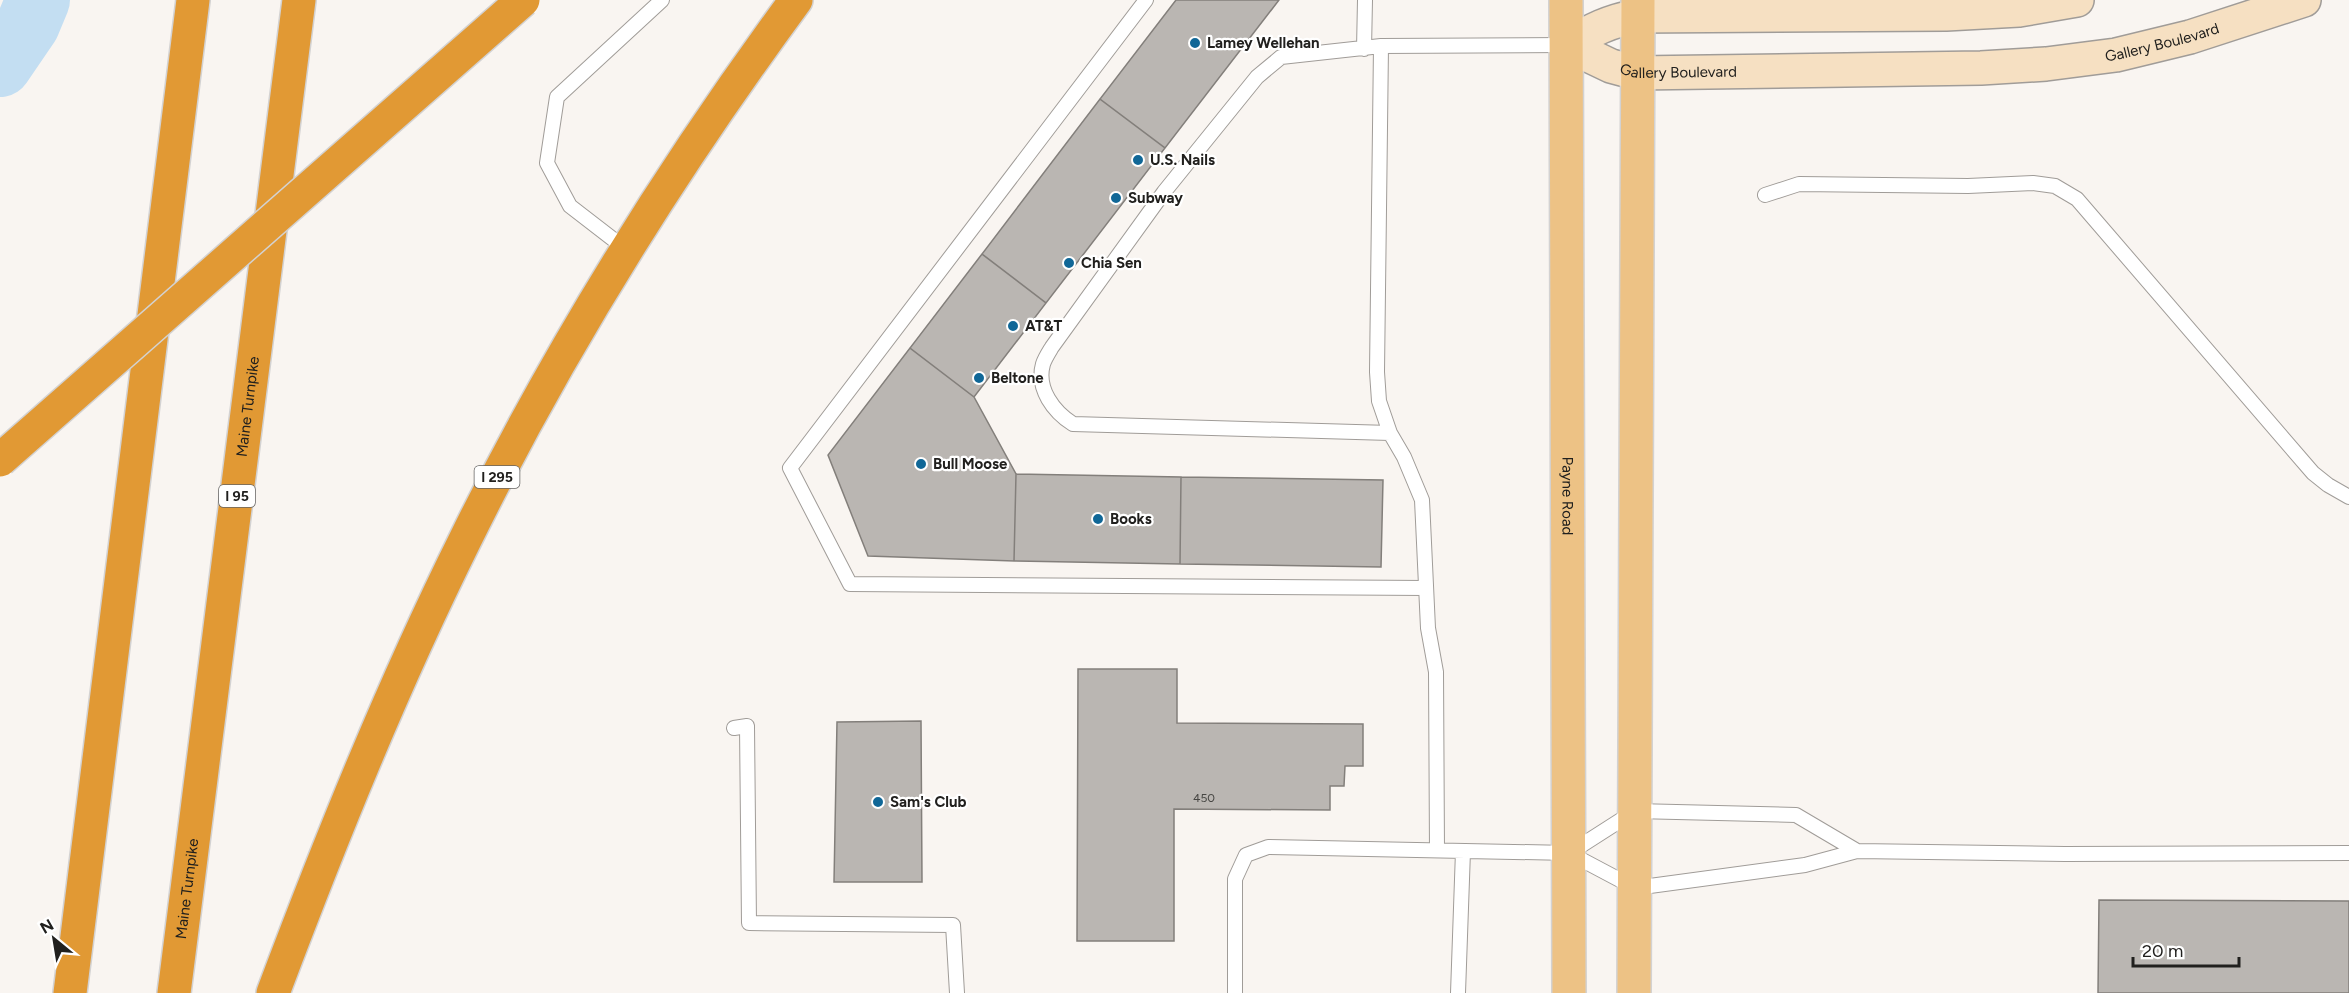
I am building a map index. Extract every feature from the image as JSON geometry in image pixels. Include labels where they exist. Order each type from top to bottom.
[{"type":"highway","points":[[70,993],[193,0]]},
{"type":"highway","name":"Maine Turnpike","points":[[174,993],[299,0]]},
{"type":"highway","points":[[0,460],[523,0]]},
{"type":"highway","name":"I 295","points":[[273,993],[318,872],[369,748],[464,540],[521,431],[628,250],[719,108],[796,0]]},
{"type":"main road","name":"Payne Road","points":[[1566,0],[1569,993]]},
{"type":"main road","points":[[1634,993],[1638,8]]},
{"type":"street","points":[[1567,45],[1638,8],[1946,14],[2019,10],[2077,0]]},
{"type":"street","name":"Gallery Boulevard","points":[[1567,45],[1611,66],[1637,73],[1982,68],[2046,64],[2116,55],[2190,37],[2304,0]]},
{"type":"lane","points":[[628,250],[570,206],[547,163],[557,97],[662,0]]},
{"type":"lane","points":[[1146,0],[790,468],[850,584],[1426,588]]},
{"type":"lane","points":[[1364,49],[1365,0]]},
{"type":"lane","points":[[1390,433],[1073,424],[1059,416],[1048,401],[1042,380],[1043,365],[1052,347],[1164,192],[1257,77],[1281,57],[1381,46],[1567,45]]},
{"type":"lane","points":[[1381,46],[1377,372],[1379,401],[1390,433],[1404,457],[1422,500],[1428,628],[1436,672],[1437,850]]},
{"type":"lane","points":[[1765,195],[1799,184],[1968,186],[2033,183],[2064,189],[2077,198],[2313,473],[2349,497]]},
{"type":"lane","points":[[734,728],[747,726],[749,923],[953,925],[957,993]]},
{"type":"lane","points":[[1569,853],[1635,810],[1796,815],[1857,851]]},
{"type":"lane","points":[[1235,993],[1235,879],[1246,855],[1268,847],[1569,853],[1635,888],[1805,865],[1857,851],[2065,854],[2349,853]]},
{"type":"lane","points":[[1458,993],[1463,851]]},
{"type":"building","name":"Lamey Wellehan","points":[[1176,0],[1279,0],[1165,148],[1100,99]]},
{"type":"building","points":[[1100,99],[1165,148],[1046,303],[982,254]]},
{"type":"building","points":[[982,254],[1046,303],[974,397],[910,348]]},
{"type":"building","name":"Bull Moose","points":[[910,348],[974,397],[1016,474],[1014,561],[868,556],[828,455]]},
{"type":"building","name":"Books","points":[[1016,474],[1181,477],[1180,564],[1014,561]]},
{"type":"building","points":[[1181,477],[1383,480],[1381,567],[1180,564]]},
{"type":"building","points":[[1078,669],[1177,669],[1177,723],[1363,724],[1363,766],[1345,766],[1344,786],[1330,786],[1330,810],[1174,809],[1174,941],[1077,941]]},
{"type":"building","name":"Sam's Club","points":[[921,721],[922,882],[834,882],[837,722]]},
{"type":"building","points":[[2099,900],[2349,901],[2349,993],[2098,993]]},
{"type":"waterway","points":[[0,65],[28,24],[38,0]]},
{"type":"place","name":"Lamey Wellehan","points":[[1195,43]]},
{"type":"place","name":"U.S. Nails","points":[[1138,160]]},
{"type":"place","name":"Subway","points":[[1116,198]]},
{"type":"place","name":"Chia Sen","points":[[1069,263]]},
{"type":"place","name":"AT&T","points":[[1013,326]]},
{"type":"place","name":"Beltone","points":[[979,378]]},
{"type":"place","name":"Bull Moose","points":[[921,464]]},
{"type":"place","name":"Books","points":[[1098,519]]},
{"type":"place","name":"Sam's Club","points":[[878,802]]}]
